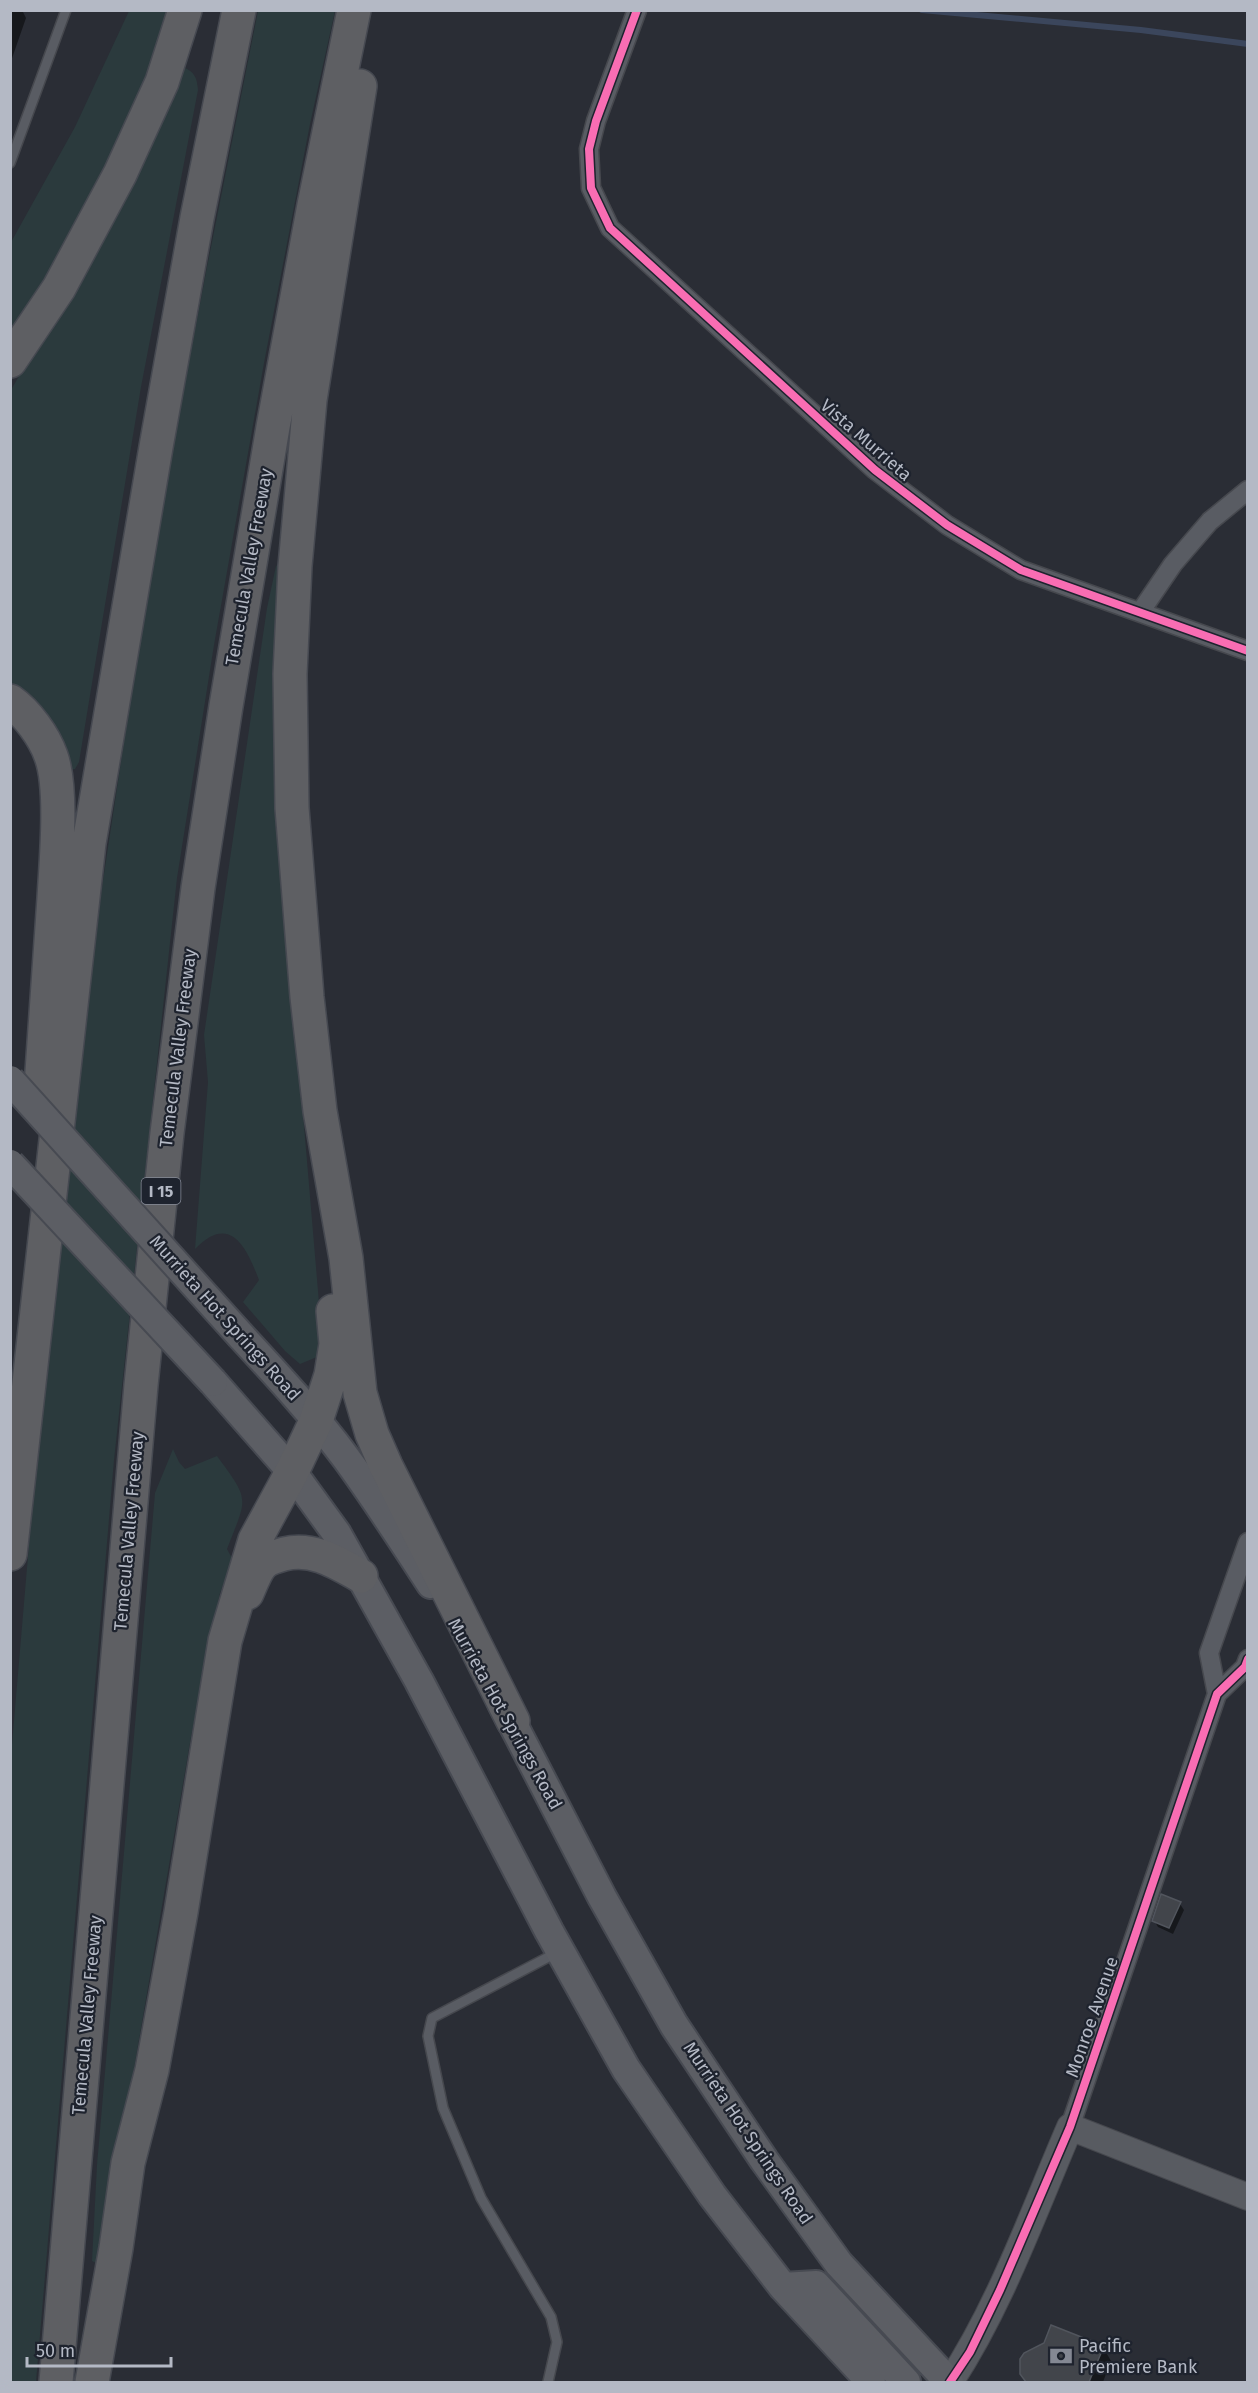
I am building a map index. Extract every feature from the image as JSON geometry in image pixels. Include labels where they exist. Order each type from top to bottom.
[{"type":"highway","points":[[10,361],[59,288],[120,174],[162,82],[185,10]]},
{"type":"highway","points":[[10,1554],[89,843],[158,435],[198,218],[240,10]]},
{"type":"highway","name":"Temecula Valley Freeway","points":[[56,2382],[141,1385],[170,1110],[198,888],[230,683],[273,427],[354,10]]},
{"type":"highway","points":[[92,2382],[116,2248],[128,2163],[152,2070],[181,1912],[225,1641],[255,1540],[292,1472],[316,1421],[330,1375],[336,1344],[320,1111],[307,997],[292,808],[291,642],[295,566],[310,400],[372,10]]},
{"type":"highway","points":[[10,701],[18,706],[36,729],[51,757],[56,788],[57,828],[10,1533]]},
{"type":"highway","points":[[320,1111],[346,1258],[360,1392],[372,1434],[513,1721]]},
{"type":"highway","points":[[225,1641],[262,1564],[278,1556],[296,1551],[316,1553],[334,1560],[361,1576]]},
{"type":"main road","name":"Murrieta Hot Springs Road","points":[[10,1080],[316,1421],[388,1517],[452,1616],[513,1721],[602,1897],[674,2025],[764,2160],[839,2264],[949,2382]]},
{"type":"main road","points":[[10,1164],[213,1382],[292,1472],[337,1534],[419,1681],[560,1951],[626,2068],[712,2195],[783,2287],[871,2382]]},
{"type":"main road","points":[[783,2287],[816,2285],[906,2382]]},
{"type":"street","name":"Vista Murrieta","points":[[637,10],[596,121],[589,149],[591,188],[610,228],[867,463],[947,525],[1021,570],[1248,651]]},
{"type":"street","points":[[1141,611],[1173,564],[1210,521],[1248,490]]},
{"type":"street","name":"Monroe Avenue","points":[[949,2382],[970,2352],[1000,2290],[1070,2127],[1216,1694],[1209,1653],[1248,1542]]},
{"type":"street","name":"Monroe Avenue","points":[[1216,1694],[1245,1667],[1248,1659]]},
{"type":"street","points":[[1070,2127],[1248,2197]]},
{"type":"lane","points":[[10,163],[66,10]]},
{"type":"lane","points":[[548,2382],[556,2342],[552,2317],[481,2198],[444,2108],[428,2036],[432,2018],[560,1951]]},
{"type":"shaded area","points":[[129,11],[173,11],[165,36],[109,163],[37,299],[11,330],[10,244],[75,127]]},
{"type":"shaded area","points":[[258,11],[335,11],[310,124],[264,363],[214,645],[177,878],[114,1460],[36,2382],[11,2382],[11,1756],[40,1415],[102,887],[152,557]]},
{"type":"shaded area","points":[[183,67],[195,76],[198,90],[141,387],[79,762],[75,769],[69,770],[11,688],[11,390],[74,281]]},
{"type":"shaded area","points":[[281,563],[293,996],[322,1338],[317,1357],[300,1364],[285,1351],[243,1302],[259,1280],[249,1257],[236,1239],[228,1234],[219,1234],[208,1238],[195,1249],[208,1082],[204,1035],[267,608],[276,566]]},
{"type":"shaded area","points":[[173,1449],[185,1469],[217,1456],[236,1483],[242,1500],[242,1509],[227,1549],[233,1560],[220,1593],[191,1737],[101,2261],[96,2263],[92,2261],[97,2165],[155,1493]]},
{"type":"building","points":[[1161,1894],[1181,1902],[1169,1928],[1152,1921]]},
{"type":"building","name":"Pacific Premiere Bank","points":[[1051,2325],[1104,2346],[1089,2382],[1026,2382],[1020,2374],[1020,2359],[1024,2353],[1044,2343]]},
{"type":"waterway","points":[[922,10],[1141,30],[1248,44]]},
{"type":"cycle path","points":[[637,10],[596,121],[589,149],[591,188],[610,228],[875,470],[947,525],[1021,570],[1248,651]]},
{"type":"cycle path","points":[[950,2382],[970,2352],[1000,2290],[1070,2127],[1217,1694],[1245,1667],[1248,1659]]},
{"type":"place","name":"Pacific Premiere Bank","points":[[1061,2356]]}]
